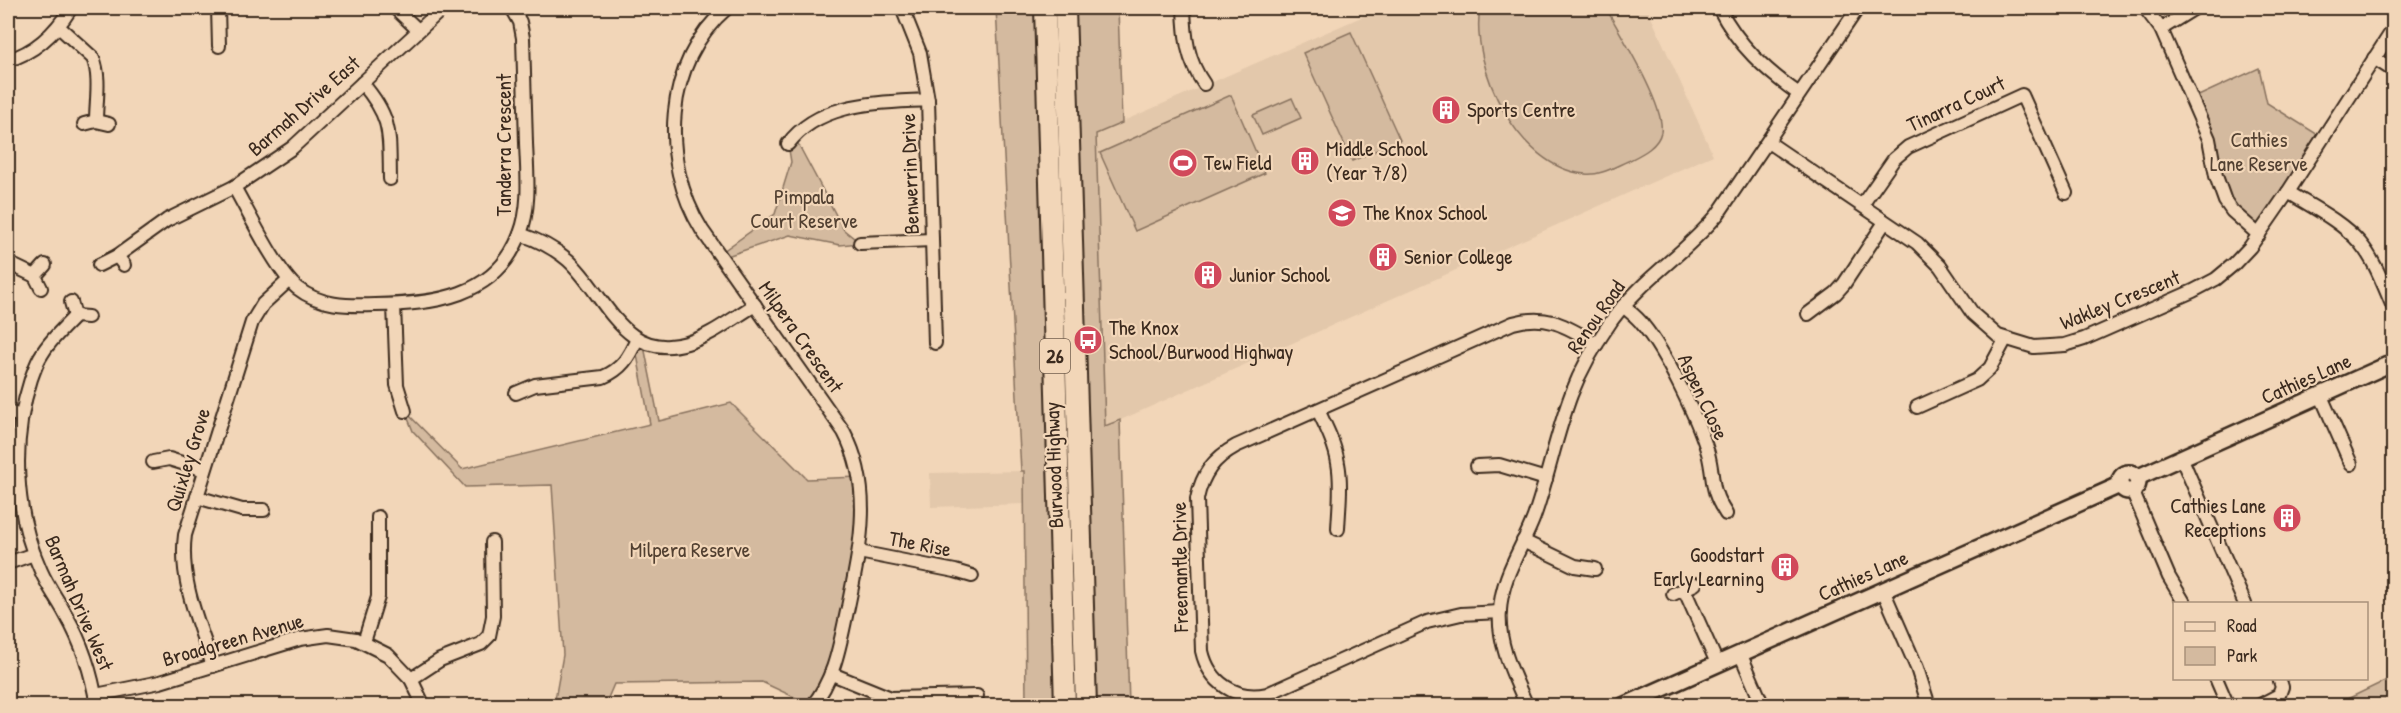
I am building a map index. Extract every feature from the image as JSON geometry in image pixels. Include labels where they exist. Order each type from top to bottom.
[{"type":"highway","name":"Burwood Highway","points":[[1045,8],[1065,705]]},
{"type":"highway","name":"Burwood Highway","points":[[1065,8],[1086,705]]},
{"type":"street","points":[[8,60],[36,47],[59,27],[71,8]]},
{"type":"street","points":[[218,8],[219,46]]},
{"type":"street","points":[[395,8],[418,30]]},
{"type":"street","name":"Barmah Drive East","points":[[99,265],[121,260],[167,220],[234,187],[292,148],[443,8]]},
{"type":"street","name":"Tanderra Crescent","points":[[234,187],[290,280],[307,294],[332,304],[394,305],[434,302],[473,287],[500,266],[520,234],[527,191],[523,38],[520,22],[512,8]]},
{"type":"street","name":"Milpera Crescent","points":[[728,8],[708,26],[685,63],[676,97],[676,155],[684,194],[695,219],[844,432],[851,446],[858,471],[862,499],[862,533],[859,552],[832,674],[812,705]]},
{"type":"street","name":"Benwerrin Drive","points":[[902,8],[920,53],[928,100],[935,343]]},
{"type":"street","points":[[1184,8],[1188,53],[1193,68],[1204,84]]},
{"type":"street","points":[[1719,8],[1737,37],[1754,58],[1799,94]]},
{"type":"street","name":"Renou Road","points":[[1527,705],[1505,652],[1500,612],[1507,574],[1534,516],[1571,393],[1596,344],[1623,306],[1656,272],[1704,231],[1726,204],[1858,8]]},
{"type":"street","points":[[2145,8],[2161,29],[2210,139],[2216,176],[2225,201],[2232,211],[2259,235]]},
{"type":"street","points":[[2161,29],[2195,8]]},
{"type":"street","points":[[59,27],[93,58],[95,63],[98,78],[90,123],[109,124]]},
{"type":"street","name":"Wakley Crescent","points":[[1768,142],[1925,249],[1940,266],[1973,314],[1990,330],[2005,340],[2044,347],[2065,345],[2084,339],[2216,279],[2242,256],[2288,192],[2394,28]]},
{"type":"street","points":[[2374,58],[2394,70]]},
{"type":"street","points":[[362,83],[378,101],[387,120],[390,179]]},
{"type":"street","name":"Tinarra Court","points":[[1862,205],[1894,159],[1908,147],[2022,95],[2066,193]]},
{"type":"street","points":[[788,144],[802,129],[837,110],[853,106],[928,100]]},
{"type":"street","points":[[2288,192],[2343,228],[2360,243],[2372,262],[2394,309]]},
{"type":"street","points":[[1808,314],[1840,289],[1885,222]]},
{"type":"street","points":[[520,234],[551,247],[569,261],[616,321],[637,339],[662,346],[688,342],[705,335],[755,305]]},
{"type":"street","points":[[860,243],[932,240]]},
{"type":"street","points":[[8,263],[35,276],[41,288]]},
{"type":"street","points":[[35,276],[45,265]]},
{"type":"street","name":"Quixley Grove","points":[[213,666],[189,591],[184,563],[185,536],[252,322],[263,304],[290,280]]},
{"type":"street","points":[[71,302],[75,316],[88,317]]},
{"type":"street","points":[[394,305],[397,385],[405,411]]},
{"type":"street","name":"Aspen Close","points":[[1623,306],[1641,322],[1649,333],[1679,386],[1710,461],[1713,492],[1726,514]]},
{"type":"street","name":"Barmah Drive West","points":[[75,316],[40,356],[26,396],[21,416],[18,448],[20,488],[27,530],[34,554],[81,646],[96,700]]},
{"type":"street","name":"Freemantle Drive","points":[[1237,693],[1215,679],[1202,651],[1197,499],[1210,465],[1226,451],[1519,321],[1541,319],[1560,323],[1596,344]]},
{"type":"street","points":[[516,393],[535,385],[610,374],[624,364],[637,339]]},
{"type":"street","points":[[1917,407],[1977,380],[1990,368],[2005,340]]},
{"type":"street","name":"Cathies Lane","points":[[1623,705],[2129,484],[2181,457],[2394,362]]},
{"type":"street","points":[[2320,396],[2351,464]]},
{"type":"street","points":[[1318,410],[1338,461],[1340,486],[1338,529]]},
{"type":"street","points":[[8,412],[21,416]]},
{"type":"street","points":[[2181,457],[2246,602]]},
{"type":"street","points":[[153,462],[169,459],[206,470]]},
{"type":"street","points":[[1478,466],[1498,465],[1546,479]]},
{"type":"street","points":[[2129,484],[2169,577],[2184,602]]},
{"type":"street","points":[[197,497],[242,510],[264,510]]},
{"type":"street","points":[[364,642],[378,597],[378,518]]},
{"type":"street","points":[[1523,540],[1575,566],[1596,569]]},
{"type":"street","points":[[411,679],[440,660],[482,644],[489,636],[493,616],[492,542]]},
{"type":"street","name":"The Rise","points":[[859,552],[972,576]]},
{"type":"street","points":[[8,563],[34,554]]},
{"type":"street","points":[[1684,589],[1717,663]]},
{"type":"street","points":[[1883,590],[1917,668],[1929,705]]},
{"type":"street","points":[[1233,705],[1237,693],[1260,695],[1274,691],[1436,620],[1461,614],[1500,612]]},
{"type":"street","name":"Broadgreen Avenue","points":[[96,700],[309,636],[338,636],[364,642],[388,655],[411,679],[424,705]]},
{"type":"street","points":[[1740,653],[1763,705]]},
{"type":"street","points":[[832,674],[891,698],[977,696]]},
{"type":"street","points":[[2217,680],[2228,705]]},
{"type":"street","points":[[2258,705],[2279,695],[2282,687],[2280,680]]},
{"type":"shaded area","name":"The Knox School","points":[[1382,8],[1647,8],[1713,155],[1105,427],[1096,133]]},
{"type":"shaded area","points":[[1024,471],[1025,504],[931,507],[930,473]]},
{"type":"green space","points":[[996,8],[1045,8],[1065,705],[1026,705],[1024,471],[1021,471]]},
{"type":"green space","points":[[1065,8],[1118,8],[1122,123],[1096,134],[1105,426],[1120,420],[1129,705],[1086,705]]},
{"type":"green space","points":[[1480,8],[1606,8],[1640,70],[1656,105],[1661,120],[1661,132],[1656,142],[1638,156],[1596,174],[1585,174],[1561,168],[1539,154],[1520,134],[1504,111],[1491,85],[1483,58],[1479,32]]},
{"type":"green space","points":[[1351,32],[1400,140],[1352,161],[1303,53]]},
{"type":"green space","name":"Cathies Lane Reserve","points":[[2259,68],[2267,103],[2323,138],[2259,235],[2232,211],[2192,99]]},
{"type":"green space","name":"Tew Field","points":[[1231,95],[1265,173],[1135,231],[1100,153]]},
{"type":"green space","points":[[1292,98],[1301,118],[1262,135],[1253,115]]},
{"type":"green space","name":"Pimpala Court Reserve","points":[[794,136],[844,230],[860,243],[840,245],[790,235],[721,258],[719,254],[775,214],[791,162],[788,144]]},
{"type":"green space","name":"Milpera Reserve","points":[[643,341],[659,421],[731,403],[807,479],[859,477],[862,499],[836,660],[811,705],[762,682],[614,684],[605,705],[554,705],[563,655],[552,485],[465,487],[413,431],[405,411],[462,469],[650,424],[635,344]]},
{"type":"green space","points":[[2393,677],[2393,705],[2333,705],[2337,704]]},
{"type":"place","name":"Sports Centre","points":[[1446,110]]},
{"type":"place","name":"Middle School (Year 7/8)","points":[[1305,161]]},
{"type":"place","name":"Tew Field","points":[[1183,163]]},
{"type":"place","name":"The Knox School","points":[[1342,213]]},
{"type":"place","name":"Senior College","points":[[1383,257]]},
{"type":"place","name":"Junior School","points":[[1208,275]]},
{"type":"place","name":"The Knox School/Burwood Highway","points":[[1088,340]]},
{"type":"place","name":"Cathies Lane Receptions","points":[[2287,518]]},
{"type":"place","name":"Goodstart Early Learning","points":[[1785,567]]}]
